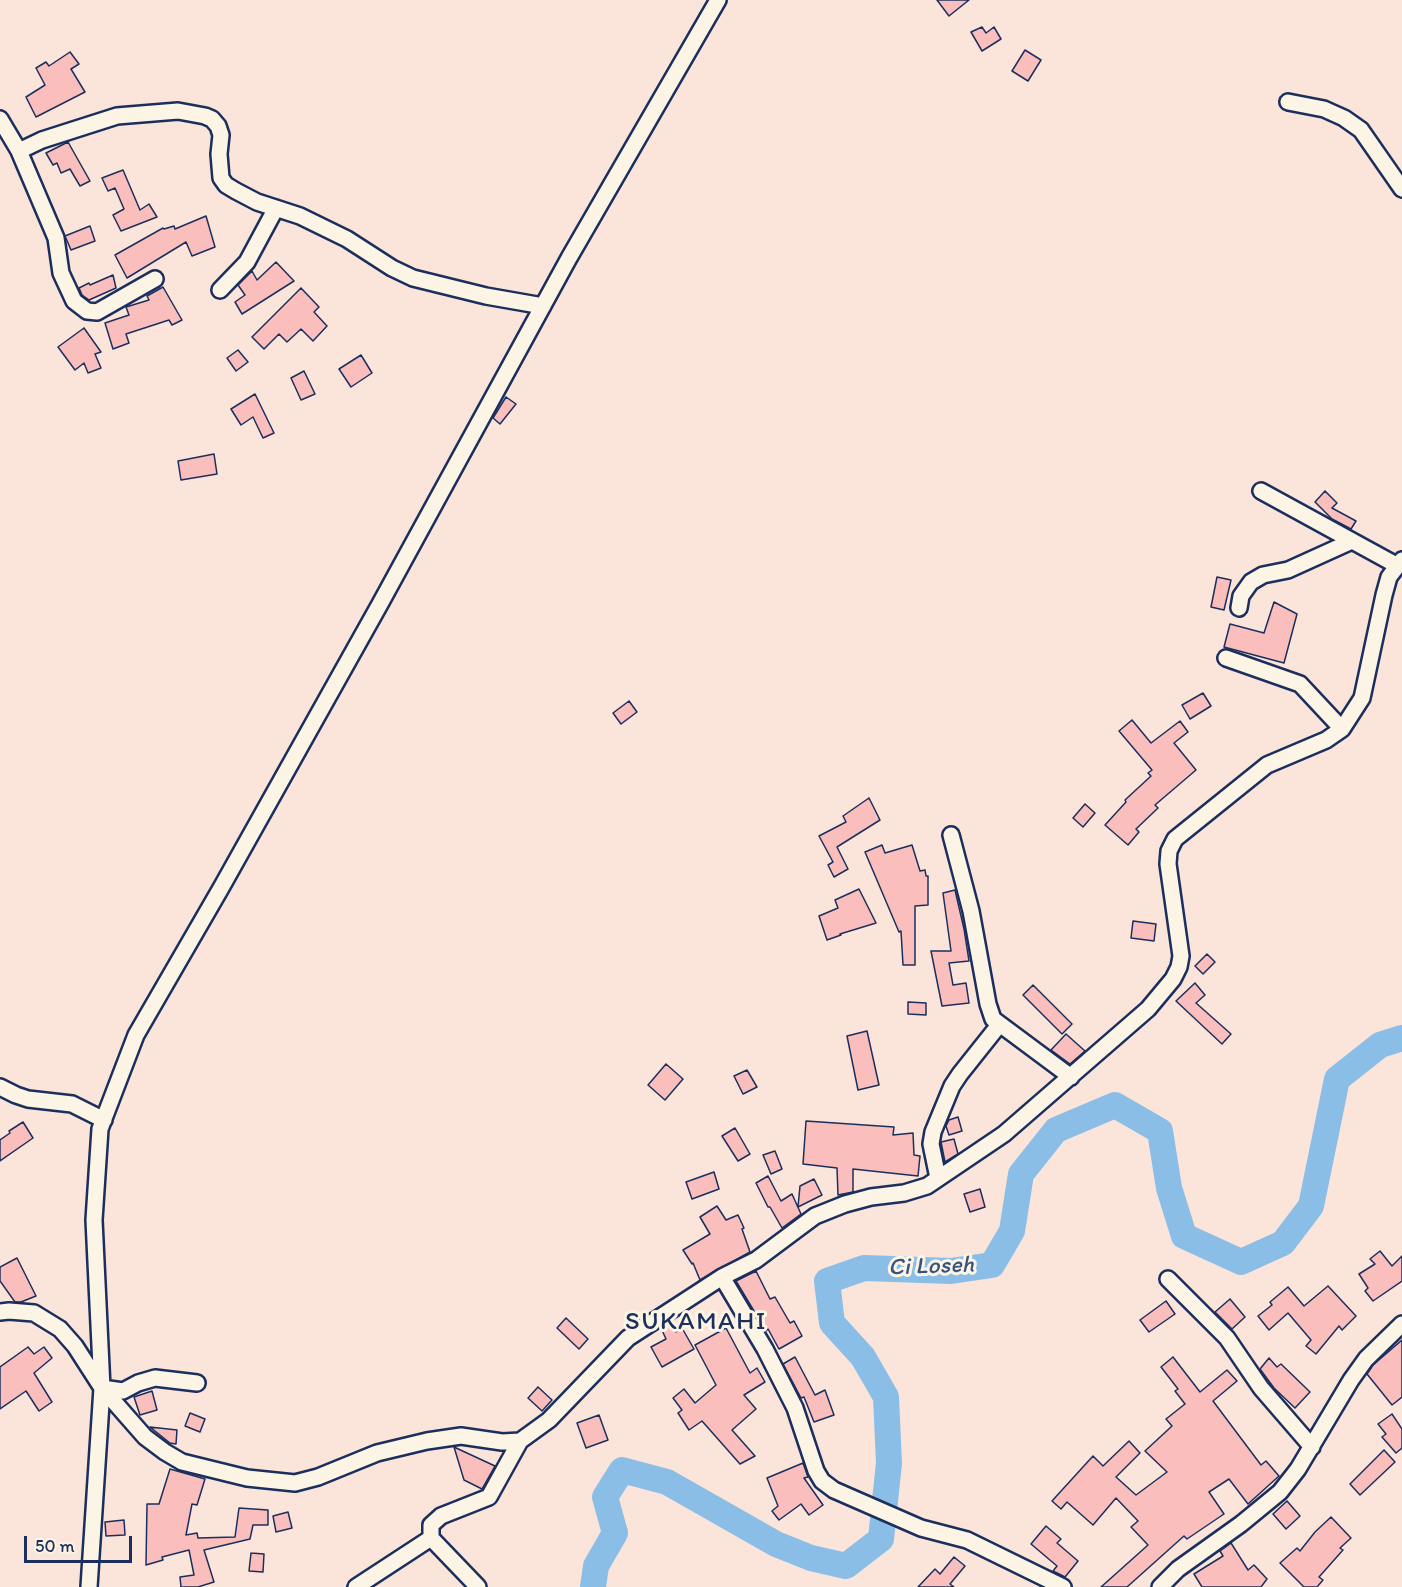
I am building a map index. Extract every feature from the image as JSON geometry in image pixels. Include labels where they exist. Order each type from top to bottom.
[{"type":"street","points":[[89,1587],[102,1388],[94,1220],[100,1129],[136,1035],[261,817],[543,306],[718,0]]},
{"type":"street","points":[[1288,102],[1324,109],[1344,118],[1360,130],[1402,189]]},
{"type":"street","points":[[19,151],[42,140],[117,116],[178,111],[205,116],[212,119],[218,126],[221,135],[219,169],[221,178],[226,184],[257,202],[300,216],[347,239],[392,268],[413,278],[486,296],[543,306]]},
{"type":"street","points":[[0,119],[19,151],[57,238],[61,273],[74,301],[87,311],[97,312],[155,279]]},
{"type":"street","points":[[220,290],[247,262],[276,208]]},
{"type":"street","points":[[478,1587],[431,1538],[431,1525],[438,1518],[489,1497],[520,1441],[549,1420],[628,1338],[722,1277],[756,1260],[815,1216],[871,1197],[904,1193],[927,1186],[1004,1134],[1148,1009],[1173,979],[1181,956],[1168,864],[1169,851],[1174,839],[1267,765],[1326,740],[1342,729],[1362,698],[1389,577],[1400,563],[1352,541],[1261,491]]},
{"type":"street","points":[[1239,608],[1241,596],[1251,582],[1263,575],[1288,570],[1352,541]]},
{"type":"street","points":[[1226,658],[1300,684],[1342,729]]},
{"type":"street","points":[[951,835],[971,911],[993,1019],[1071,1077]]},
{"type":"street","points":[[938,1178],[931,1144],[933,1132],[952,1086],[999,1025]]},
{"type":"street","points":[[0,1087],[28,1099],[72,1104],[104,1120]]},
{"type":"street","points":[[722,1277],[765,1349],[790,1398],[816,1471],[822,1481],[834,1490],[921,1528],[967,1540],[1063,1587]]},
{"type":"street","points":[[1168,1279],[1227,1338],[1261,1388],[1312,1447]]},
{"type":"street","points":[[0,1312],[34,1313],[60,1329],[75,1346],[102,1388],[145,1437],[182,1462],[247,1478],[295,1484],[377,1453],[461,1436],[502,1442],[520,1441]]},
{"type":"street","points":[[1160,1587],[1178,1569],[1241,1524],[1280,1491],[1312,1447],[1351,1380],[1366,1359],[1402,1323]]},
{"type":"street","points":[[102,1388],[123,1391],[155,1378],[197,1383]]},
{"type":"street","points":[[356,1587],[431,1538]]},
{"type":"building","points":[[937,0],[969,0],[949,16]]},
{"type":"building","points":[[982,27],[986,33],[994,27],[1001,39],[982,51],[971,32]]},
{"type":"building","points":[[1025,50],[1041,60],[1028,81],[1012,71]]},
{"type":"building","points":[[70,52],[79,64],[71,69],[85,92],[36,117],[26,97],[45,85],[36,68],[46,62],[49,66]]},
{"type":"building","points":[[68,142],[90,181],[80,186],[70,169],[61,173],[57,163],[53,165],[46,153]]},
{"type":"building","points":[[123,170],[140,210],[149,204],[157,217],[121,231],[113,215],[124,209],[115,188],[108,191],[102,178]]},
{"type":"building","points":[[206,216],[215,247],[192,256],[186,242],[127,278],[115,255],[163,228],[174,226],[175,229]]},
{"type":"building","points":[[90,226],[95,241],[71,250],[65,236]]},
{"type":"building","points":[[276,262],[294,281],[242,314],[235,302],[245,295],[238,285],[252,271],[257,280]]},
{"type":"building","points":[[113,275],[116,288],[89,300],[82,295],[79,288]]},
{"type":"building","points":[[163,287],[182,320],[172,325],[169,320],[126,334],[129,343],[113,349],[105,323],[129,315],[126,307],[149,300],[147,296]]},
{"type":"building","points":[[301,288],[319,307],[314,312],[327,326],[313,341],[301,329],[287,342],[279,334],[264,349],[252,337]]},
{"type":"building","points":[[84,328],[101,352],[95,354],[101,368],[88,373],[84,363],[75,370],[58,347]]},
{"type":"building","points":[[238,350],[248,362],[236,371],[227,358]]},
{"type":"building","points":[[361,355],[372,373],[351,387],[339,369]]},
{"type":"building","points":[[304,371],[315,394],[301,400],[291,378]]},
{"type":"building","points":[[255,394],[274,433],[263,438],[253,417],[241,425],[231,409]]},
{"type":"building","points":[[506,397],[516,404],[500,424],[493,418]]},
{"type":"building","points":[[214,454],[217,474],[181,480],[178,461]]},
{"type":"building","points":[[1325,491],[1337,503],[1332,508],[1356,521],[1351,529],[1332,519],[1315,502]]},
{"type":"building","points":[[1217,577],[1231,580],[1224,610],[1211,607]]},
{"type":"building","points":[[1274,602],[1297,614],[1284,663],[1224,647],[1230,624],[1264,633]]},
{"type":"building","points":[[1203,693],[1211,706],[1190,719],[1182,705]]},
{"type":"building","points":[[629,701],[637,712],[621,724],[613,713]]},
{"type":"building","points":[[1132,720],[1151,743],[1180,721],[1188,732],[1174,743],[1196,770],[1155,805],[1158,808],[1136,829],[1139,832],[1128,845],[1105,825],[1126,802],[1125,800],[1151,776],[1148,773],[1152,770],[1119,731]]},
{"type":"building","points":[[869,798],[880,820],[837,847],[848,869],[834,877],[828,865],[833,862],[819,836],[846,822],[843,816]]},
{"type":"building","points":[[1085,804],[1095,813],[1083,827],[1073,818]]},
{"type":"building","points":[[882,845],[885,853],[912,845],[920,871],[925,870],[928,876],[928,905],[915,906],[915,965],[903,965],[901,931],[899,932],[865,852]]},
{"type":"building","points":[[859,889],[876,923],[827,940],[819,916],[838,908],[835,900]]},
{"type":"building","points":[[955,890],[969,961],[949,963],[953,985],[966,983],[969,1003],[942,1006],[931,951],[951,951],[943,893]]},
{"type":"building","points":[[1133,921],[1156,924],[1154,941],[1131,938]]},
{"type":"building","points":[[1207,954],[1215,962],[1203,974],[1195,966]]},
{"type":"building","points":[[1195,983],[1205,995],[1196,1003],[1231,1034],[1222,1044],[1176,1001]]},
{"type":"building","points":[[1033,985],[1072,1024],[1062,1034],[1023,995]]},
{"type":"building","points":[[908,1002],[926,1003],[926,1015],[908,1014]]},
{"type":"building","points":[[867,1031],[879,1085],[858,1090],[847,1036]]},
{"type":"building","points":[[1066,1034],[1085,1051],[1070,1064],[1051,1050]]},
{"type":"building","points":[[666,1064],[683,1079],[665,1100],[648,1085]]},
{"type":"building","points":[[747,1070],[757,1087],[743,1094],[734,1076]]},
{"type":"building","points":[[958,1117],[962,1131],[949,1135],[946,1126],[949,1120]]},
{"type":"building","points":[[806,1121],[894,1127],[893,1135],[913,1133],[914,1155],[920,1156],[918,1176],[853,1169],[853,1192],[838,1195],[837,1168],[803,1164]]},
{"type":"building","points":[[23,1122],[33,1138],[0,1161],[0,1140]]},
{"type":"building","points":[[735,1128],[750,1154],[738,1161],[722,1136]]},
{"type":"building","points":[[954,1139],[958,1154],[945,1162],[941,1142]]},
{"type":"building","points":[[775,1151],[782,1169],[771,1174],[763,1155]]},
{"type":"building","points":[[714,1172],[719,1189],[692,1199],[686,1182]]},
{"type":"building","points":[[768,1176],[781,1201],[792,1194],[801,1214],[782,1228],[756,1183]]},
{"type":"building","points":[[814,1179],[822,1195],[798,1207],[800,1186]]},
{"type":"building","points":[[980,1189],[985,1207],[970,1212],[964,1194]]},
{"type":"building","points":[[717,1206],[726,1220],[738,1215],[750,1252],[700,1280],[693,1263],[683,1250],[710,1234],[700,1217]]},
{"type":"building","points":[[1380,1251],[1392,1266],[1402,1256],[1402,1281],[1373,1301],[1365,1291],[1368,1288],[1359,1274],[1375,1264],[1370,1259]]},
{"type":"building","points":[[17,1258],[36,1296],[21,1302],[15,1302],[0,1281],[0,1267]]},
{"type":"building","points":[[756,1271],[770,1299],[775,1297],[790,1323],[794,1321],[802,1336],[779,1349],[736,1281]]},
{"type":"building","points":[[1328,1286],[1356,1316],[1342,1330],[1339,1326],[1316,1354],[1306,1346],[1311,1340],[1288,1313],[1269,1330],[1258,1316],[1272,1305],[1270,1302],[1288,1287],[1304,1306]]},
{"type":"building","points":[[1230,1299],[1245,1317],[1232,1329],[1215,1312]]},
{"type":"building","points":[[1166,1301],[1175,1314],[1149,1332],[1140,1320]]},
{"type":"building","points":[[566,1318],[588,1339],[579,1349],[557,1328]]},
{"type":"building","points":[[671,1323],[676,1332],[682,1328],[694,1349],[662,1367],[651,1347],[666,1339],[661,1328]]},
{"type":"building","points":[[726,1328],[750,1373],[757,1368],[765,1382],[744,1395],[756,1409],[732,1430],[755,1456],[740,1464],[702,1421],[689,1430],[678,1413],[682,1410],[673,1398],[684,1389],[695,1403],[716,1385],[695,1345]]},
{"type":"building","points":[[1402,1340],[1402,1397],[1392,1405],[1367,1374],[1373,1365]]},
{"type":"building","points":[[28,1347],[34,1354],[44,1347],[52,1358],[34,1373],[52,1402],[39,1411],[26,1391],[0,1409],[0,1367]]},
{"type":"building","points":[[795,1357],[815,1395],[825,1390],[834,1415],[814,1422],[804,1397],[801,1398],[783,1364]]},
{"type":"building","points":[[1173,1357],[1200,1392],[1227,1370],[1237,1381],[1213,1401],[1261,1465],[1266,1461],[1279,1476],[1248,1504],[1229,1479],[1209,1492],[1224,1514],[1187,1539],[1184,1536],[1127,1587],[1101,1587],[1148,1545],[1131,1527],[1138,1521],[1116,1498],[1093,1525],[1067,1502],[1061,1509],[1052,1501],[1093,1456],[1103,1466],[1129,1441],[1140,1453],[1116,1477],[1136,1495],[1167,1472],[1145,1451],[1172,1426],[1166,1419],[1185,1404],[1175,1391],[1178,1389],[1161,1367]]},
{"type":"building","points":[[1269,1358],[1277,1367],[1281,1364],[1310,1392],[1295,1408],[1274,1388],[1260,1369]]},
{"type":"building","points":[[538,1387],[552,1400],[542,1411],[528,1398]]},
{"type":"building","points":[[152,1391],[157,1410],[140,1415],[134,1397]]},
{"type":"building","points":[[190,1413],[205,1419],[200,1432],[185,1426]]},
{"type":"building","points":[[1392,1414],[1402,1429],[1402,1448],[1396,1453],[1382,1437],[1386,1434],[1378,1424]]},
{"type":"building","points":[[599,1415],[608,1440],[586,1448],[577,1423]]},
{"type":"building","points":[[150,1427],[177,1430],[176,1444],[170,1443]]},
{"type":"building","points":[[454,1447],[495,1466],[482,1489],[464,1480]]},
{"type":"building","points":[[1384,1450],[1395,1462],[1360,1495],[1350,1484]]},
{"type":"building","points":[[803,1463],[808,1477],[804,1478],[823,1505],[809,1515],[801,1504],[779,1520],[772,1511],[778,1506],[767,1478]]},
{"type":"building","points":[[170,1469],[205,1479],[197,1505],[192,1504],[186,1535],[197,1533],[198,1538],[235,1537],[239,1508],[268,1510],[268,1525],[253,1525],[250,1539],[204,1550],[214,1582],[198,1587],[181,1587],[180,1577],[194,1575],[189,1550],[162,1557],[163,1560],[146,1565],[147,1504],[159,1504]]},
{"type":"building","points":[[1287,1501],[1300,1516],[1286,1529],[1273,1514]]},
{"type":"building","points":[[288,1512],[292,1528],[276,1532],[273,1516]]},
{"type":"building","points":[[1331,1517],[1351,1538],[1340,1548],[1343,1550],[1319,1577],[1323,1580],[1317,1587],[1304,1587],[1280,1563],[1297,1548],[1300,1551]]},
{"type":"building","points":[[124,1520],[125,1535],[106,1536],[105,1522]]},
{"type":"building","points":[[1046,1526],[1061,1539],[1057,1543],[1078,1561],[1065,1577],[1053,1571],[1057,1566],[1031,1544]]},
{"type":"building","points":[[1231,1543],[1248,1570],[1254,1565],[1267,1579],[1261,1587],[1202,1587],[1194,1574],[1223,1556],[1220,1551]]},
{"type":"building","points":[[251,1553],[264,1554],[263,1572],[249,1571]]},
{"type":"building","points":[[954,1557],[965,1566],[950,1584],[954,1587],[918,1587],[935,1569],[940,1574]]},
{"type":"waterway","name":"Ci Loseh","points":[[593,1587],[596,1566],[615,1533],[605,1497],[622,1470],[667,1482],[776,1544],[811,1558],[846,1566],[881,1539],[889,1463],[886,1397],[863,1357],[832,1323],[827,1281],[864,1268],[951,1271],[992,1265],[1012,1231],[1021,1174],[1056,1130],[1115,1105],[1160,1131],[1169,1188],[1184,1236],[1241,1262],[1283,1243],[1311,1206],[1337,1079],[1380,1045],[1402,1038]]},
{"type":"district","name":"SUKAMAHI","points":[[696,1322]]}]
